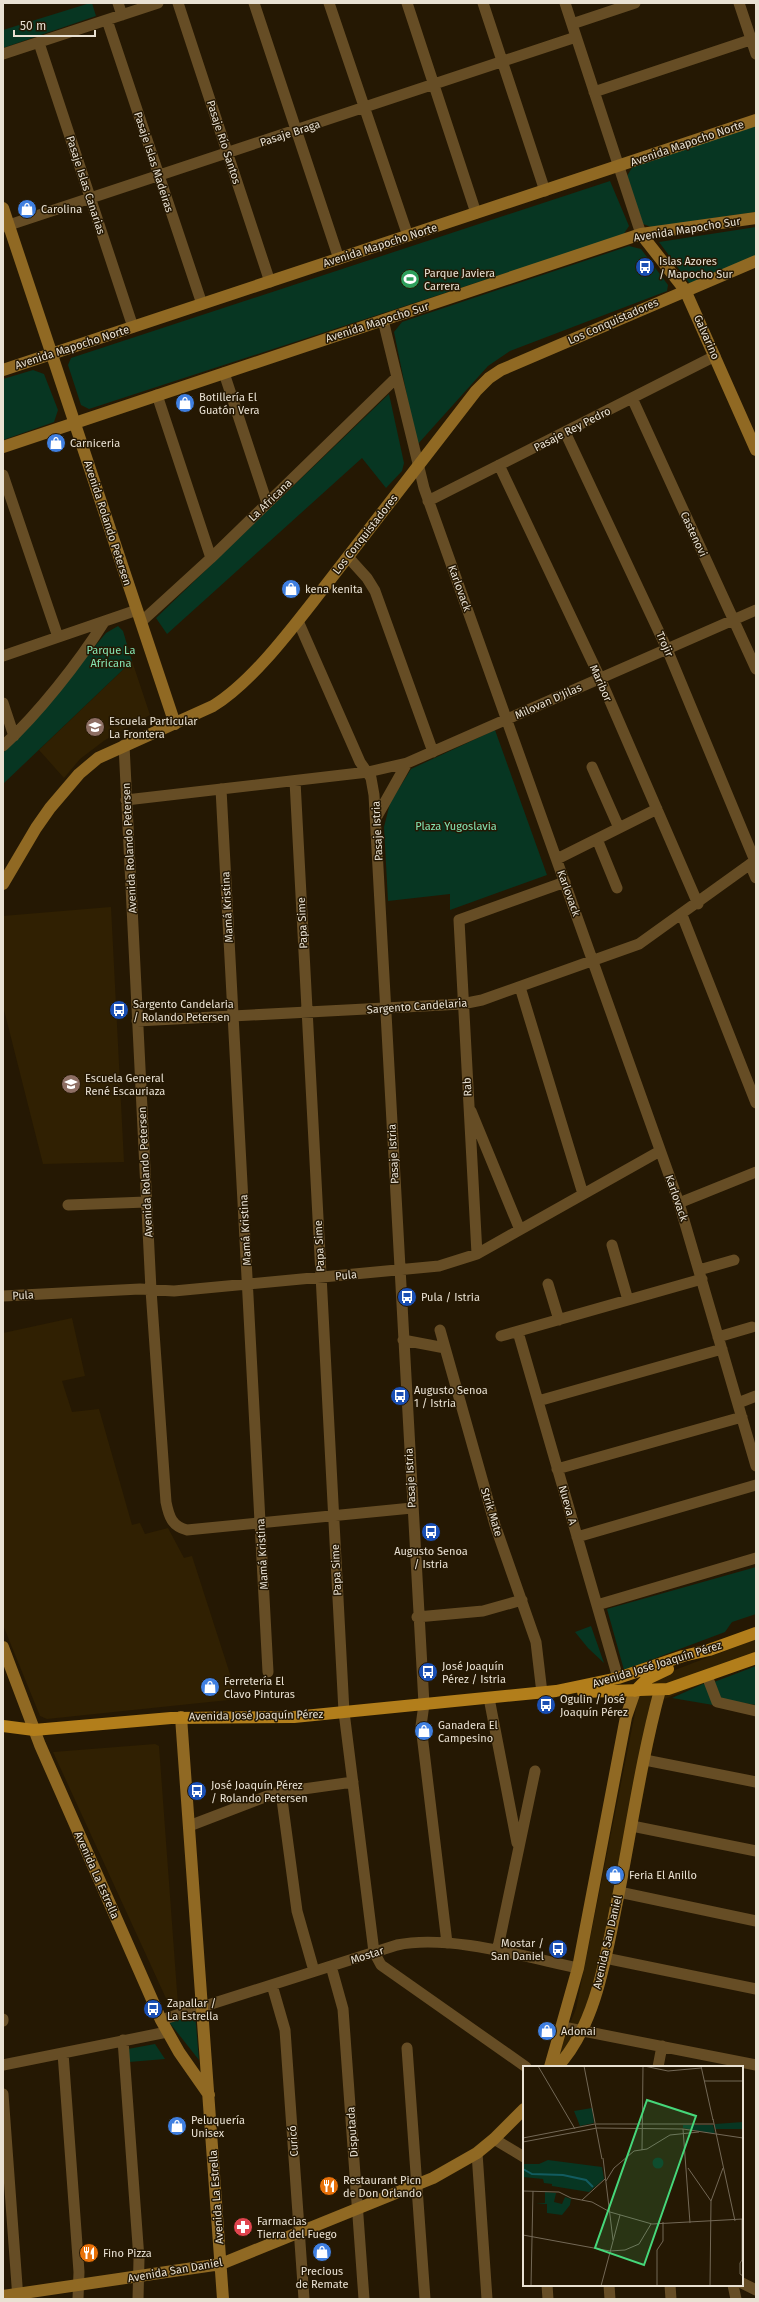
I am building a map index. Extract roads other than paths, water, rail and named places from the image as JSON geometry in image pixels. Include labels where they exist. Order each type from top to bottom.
[{"type":"main road","name":"Avenida José Joaquín Pérez","points":[[556,1691],[618,1678],[683,1656],[709,1650],[756,1633]]},
{"type":"main road","points":[[635,1691],[654,1674],[697,1658],[709,1650]]},
{"type":"main road","name":"Avenida José Joaquín Pérez","points":[[3,1726],[34,1730],[181,1717],[271,1717],[344,1712],[556,1691],[660,1690],[707,1676],[756,1658]]},
{"type":"street","points":[[118,3],[122,15]]},
{"type":"street","points":[[3,54],[158,3]]},
{"type":"street","name":"Pasaje Río Santos","points":[[178,3],[270,282]]},
{"type":"street","points":[[254,3],[339,259]]},
{"type":"street","points":[[329,3],[408,236]]},
{"type":"street","points":[[407,3],[476,213]]},
{"type":"street","points":[[483,3],[545,190]]},
{"type":"street","points":[[565,3],[641,234]]},
{"type":"street","points":[[572,24],[635,3]]},
{"type":"street","points":[[739,3],[754,39],[756,54]]},
{"type":"street","name":"Pasaje Islas Madeiras","points":[[107,20],[202,304]]},
{"type":"street","name":"Pasaje Braga","points":[[6,226],[576,37]]},
{"type":"street","points":[[594,92],[754,39]]},
{"type":"street","name":"Pasaje Islas Canarias","points":[[39,43],[133,327]]},
{"type":"street","name":"Avenida Mapocho Norte","points":[[3,370],[756,120]]},
{"type":"street","name":"Avenida Rolando Petersen","points":[[3,208],[6,226],[52,354],[175,724]]},
{"type":"street","name":"Avenida Mapocho Sur","points":[[3,447],[641,234],[756,218]]},
{"type":"street","name":"Galvarino","points":[[641,234],[685,290],[756,450]]},
{"type":"street","name":"Los Conquistadores","points":[[3,884],[36,828],[61,794],[79,774],[98,758],[124,745],[175,724],[224,700],[247,679],[298,620],[476,391],[495,374],[685,290],[756,261]]},
{"type":"street","name":"Karlovack","points":[[383,320],[418,466],[428,501],[679,1203],[756,1466]]},
{"type":"street","name":"Pasaje Rey Pedro","points":[[428,501],[715,356]]},
{"type":"street","points":[[224,373],[268,502]]},
{"type":"street","name":"La Africana","points":[[141,622],[211,558],[397,377]]},
{"type":"street","points":[[157,395],[211,558]]},
{"type":"street","name":"Castenovi","points":[[632,398],[756,669]]},
{"type":"street","name":"Trojir","points":[[566,432],[667,649],[754,862],[756,878]]},
{"type":"street","name":"Maribor","points":[[499,465],[600,678],[698,904]]},
{"type":"street","points":[[3,475],[58,637]]},
{"type":"street","points":[[348,557],[367,578],[378,598],[434,752]]},
{"type":"street","points":[[3,656],[137,610]]},
{"type":"street","name":"Milovan D'Jilas","points":[[126,800],[368,772],[407,763],[756,610]]},
{"type":"street","name":"Pasaje Istria","points":[[298,620],[360,762],[368,772],[373,785],[400,1269],[417,1617],[424,1704],[421,1726],[447,1943]]},
{"type":"street","points":[[3,746],[14,736],[90,645],[104,622]]},
{"type":"street","points":[[3,703],[14,736]]},
{"type":"street","name":"Avenida Rolando Petersen","points":[[124,745],[151,1290],[166,1502],[172,1523],[187,1530],[412,1508]]},
{"type":"street","points":[[376,818],[407,763]]},
{"type":"street","points":[[592,767],[619,828]]},
{"type":"street","name":"Papa Sime","points":[[295,781],[344,1712],[374,1952]]},
{"type":"street","name":"Mamá Kristina","points":[[221,789],[268,1672]]},
{"type":"street","points":[[556,859],[657,809]]},
{"type":"street","points":[[597,839],[617,888]]},
{"type":"street","name":"Sargento Candelaria","points":[[137,1021],[462,1004],[520,987],[639,944],[698,904],[754,862]]},
{"type":"street","name":"Rab","points":[[477,1254],[462,1004],[459,920],[565,882]]},
{"type":"street","points":[[682,915],[756,1103]]},
{"type":"street","points":[[520,987],[583,1194]]},
{"type":"street","points":[[468,1103],[520,1230]]},
{"type":"street","name":"Pula","points":[[3,1296],[151,1290],[174,1291],[440,1266],[477,1254],[660,1151]]},
{"type":"street","points":[[679,1203],[756,1172]]},
{"type":"street","points":[[68,1205],[146,1202]]},
{"type":"street","points":[[612,1245],[628,1300]]},
{"type":"street","points":[[501,1336],[628,1300],[700,1275],[734,1260]]},
{"type":"street","points":[[548,1284],[559,1320]]},
{"type":"street","points":[[718,1336],[752,1326]]},
{"type":"street","name":"Strik Mate","points":[[440,1330],[495,1525],[536,1642],[542,1692]]},
{"type":"street","name":"Nueva A","points":[[518,1332],[618,1678]]},
{"type":"street","points":[[403,1340],[445,1348]]},
{"type":"street","points":[[538,1401],[722,1349]]},
{"type":"street","points":[[738,1403],[756,1396]]},
{"type":"street","points":[[557,1469],[742,1417]]},
{"type":"street","points":[[577,1537],[756,1485]]},
{"type":"street","points":[[597,1605],[756,1558]]},
{"type":"street","points":[[417,1617],[483,1611],[522,1600]]},
{"type":"street","name":"Avenida La Estrella","points":[[3,1647],[34,1730],[161,2020],[167,2032],[209,2095]]},
{"type":"street","points":[[707,1676],[717,1702],[756,1711]]},
{"type":"street","name":"Avenida San Daniel","points":[[558,2066],[570,2051],[581,2030],[593,2002],[605,1958],[660,1690]]},
{"type":"street","name":"Avenida San Daniel","points":[[550,2066],[563,2026],[578,1968],[626,1717],[635,1691]]},
{"type":"street","points":[[489,1698],[518,1850]]},
{"type":"street","name":"Avenida La Estrella","points":[[181,1717],[223,2299]]},
{"type":"street","points":[[645,1760],[756,1782]]},
{"type":"street","points":[[497,1952],[535,1771]]},
{"type":"street","points":[[189,1826],[281,1792],[353,1782]]},
{"type":"street","points":[[281,1792],[296,1906],[314,1971]]},
{"type":"street","points":[[632,1826],[756,1851]]},
{"type":"street","points":[[619,1892],[756,1921]]},
{"type":"street","name":"Mostar","points":[[161,2020],[374,1952],[416,1942],[447,1943],[578,1968]]},
{"type":"street","points":[[374,1952],[381,1965],[525,2066]]},
{"type":"street","points":[[605,1958],[756,1989]]},
{"type":"street","name":"Disputada","points":[[330,1966],[343,2009],[364,2299]]},
{"type":"street","name":"Curicó","points":[[272,1985],[285,2030],[304,2299]]},
{"type":"street","points":[[563,2026],[662,2046],[728,2063],[756,2065]]},
{"type":"street","points":[[3,2065],[167,2032]]},
{"type":"street","points":[[124,2040],[138,2276],[138,2299]]},
{"type":"street","points":[[658,2066],[662,2046]]},
{"type":"street","points":[[407,2048],[425,2299]]},
{"type":"street","points":[[63,2053],[78,2299]]},
{"type":"street","points":[[3,2094],[18,2297]]},
{"type":"street","name":"Avenida San Daniel","points":[[3,2296],[18,2297],[78,2285],[221,2264],[417,2186],[477,2153],[494,2139],[523,2110]]},
{"type":"street","points":[[494,2139],[523,2156]]},
{"type":"street","points":[[477,2153],[487,2299]]},
{"type":"street","points":[[743,2284],[756,2290]]},
{"type":"street","points":[[547,2286],[548,2299]]},
{"type":"street","points":[[609,2286],[610,2299]]},
{"type":"street","points":[[670,2286],[671,2299]]},
{"type":"street","points":[[733,2286],[736,2299]]},
{"type":"place","name":"Carolina","points":[[27,209]]},
{"type":"place","name":"Islas Azores / Mapocho Sur","points":[[645,267]]},
{"type":"place","name":"Parque Javiera Carrera","points":[[410,279]]},
{"type":"place","name":"Botillería El Guatón Vera","points":[[185,403]]},
{"type":"place","name":"Carniceria","points":[[56,443]]},
{"type":"place","name":"kena kenita","points":[[291,589]]},
{"type":"place","name":"Escuela Particular La Frontera","points":[[95,727]]},
{"type":"place","name":"Sargento Candelaria / Rolando Petersen","points":[[119,1010]]},
{"type":"place","name":"Escuela General René Escauriaza","points":[[71,1084]]},
{"type":"place","name":"Pula / Istria","points":[[407,1297]]},
{"type":"place","name":"Augusto Senoa 1 / Istria","points":[[400,1396]]},
{"type":"place","name":"Augusto Senoa / Istria","points":[[431,1532]]},
{"type":"place","name":"José Joaquín Pérez / Istria","points":[[428,1672]]},
{"type":"place","name":"Ferretería El Clavo Pinturas","points":[[210,1687]]},
{"type":"place","name":"Ogulin / José Joaquín Pérez","points":[[546,1705]]},
{"type":"place","name":"Ganadera El Campesino","points":[[424,1731]]},
{"type":"place","name":"José Joaquín Pérez / Rolando Petersen","points":[[197,1791]]},
{"type":"place","name":"Feria El Anillo","points":[[615,1875]]},
{"type":"place","name":"Mostar / San Daniel","points":[[558,1949]]},
{"type":"place","name":"Zapallar / La Estrella","points":[[153,2009]]},
{"type":"place","name":"Adonai","points":[[547,2031]]},
{"type":"place","name":"Peluquería Unisex","points":[[177,2126]]},
{"type":"place","name":"Restaurant Picn de Don Orlando","points":[[329,2186]]},
{"type":"place","name":"Farmacias Tierra del Fuego","points":[[243,2227]]},
{"type":"place","name":"Precious de Remate","points":[[322,2252]]},
{"type":"place","name":"Fino Pizza","points":[[89,2253]]},
{"type":"park label","name":"Parque La Africana","points":[[111,656]]},
{"type":"park label","name":"Plaza Yugoslavia","points":[[456,826]]}]
